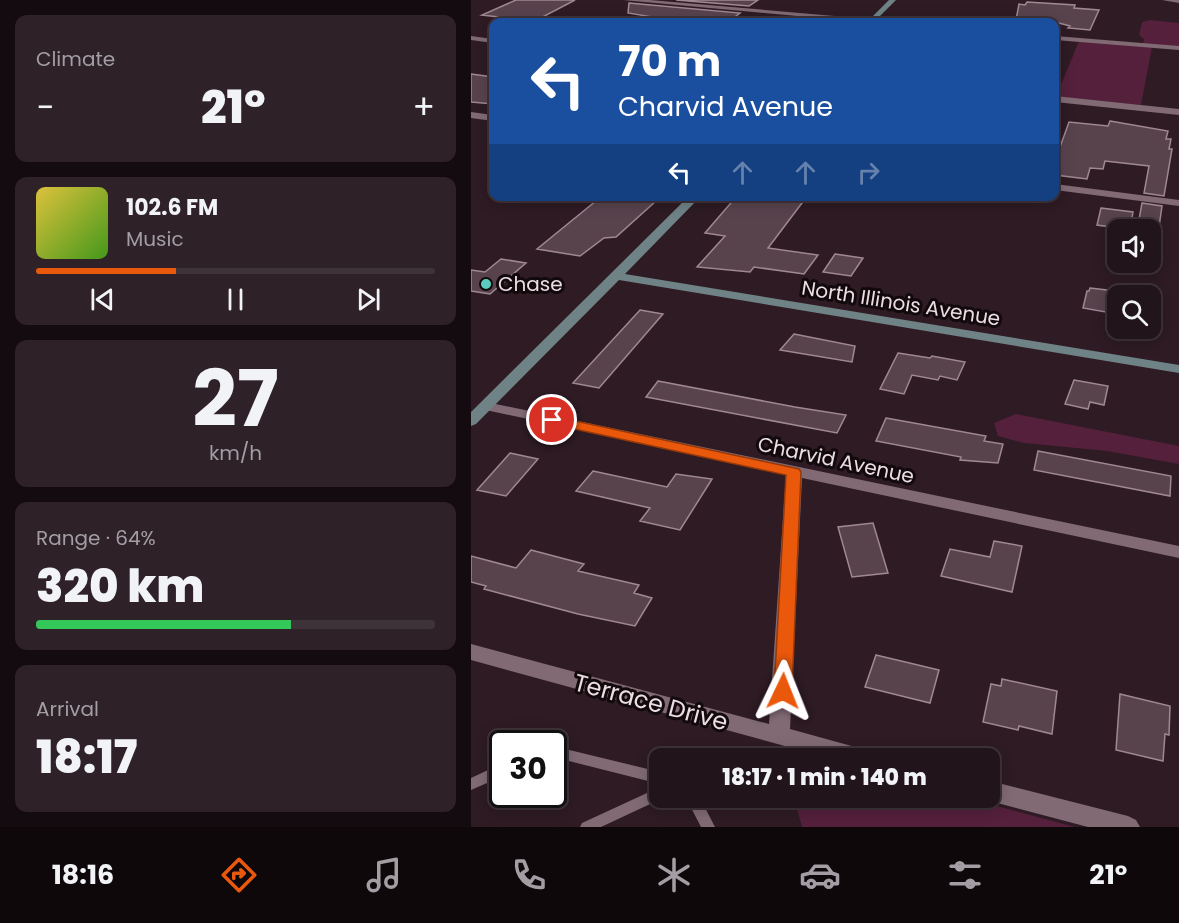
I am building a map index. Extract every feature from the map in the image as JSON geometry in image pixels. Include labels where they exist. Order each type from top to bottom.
[{"type":"street","points":[[626,0],[826,18]]},
{"type":"street","points":[[875,18],[893,0]]},
{"type":"street","points":[[1165,0],[1179,1]]},
{"type":"street","points":[[1059,38],[1179,48]]},
{"type":"street","points":[[471,39],[489,41]]},
{"type":"street","points":[[1059,99],[1179,112]]},
{"type":"street","points":[[471,115],[489,117]]},
{"type":"street","points":[[1059,188],[1179,203]]},
{"type":"street","points":[[471,421],[691,201]]},
{"type":"street","name":"North Illinois Avenue","points":[[616,276],[1179,369]]},
{"type":"street","name":"Charvid Avenue","points":[[486,406],[1179,552]]},
{"type":"street","points":[[779,737],[794,472]]},
{"type":"street","name":"Terrace Drive","points":[[471,652],[822,748]]},
{"type":"street","points":[[1000,794],[1128,827]]},
{"type":"lane","points":[[567,755],[649,775]]},
{"type":"lane","points":[[471,784],[489,776]]},
{"type":"lane","points":[[587,827],[649,798]]},
{"type":"lane","points":[[698,808],[708,827]]},
{"type":"shaded area","points":[[1150,20],[1179,23],[1179,47],[1143,44],[1144,39],[1139,35],[1142,22]]},
{"type":"shaded area","points":[[1079,41],[1152,47],[1141,105],[1059,97],[1059,90]]},
{"type":"shaded area","points":[[1016,414],[1179,446],[1179,464],[1107,451],[1024,443],[998,436],[994,423]]},
{"type":"shaded area","points":[[1000,807],[1075,827],[802,827],[797,808]]},
{"type":"building","points":[[516,0],[575,0],[541,18],[482,15]]},
{"type":"building","points":[[676,0],[758,0],[749,6]]},
{"type":"building","points":[[1027,2],[1075,5],[1074,8],[1099,10],[1090,30],[1068,28],[1070,26],[1059,23],[1059,18],[1016,18],[1019,4],[1025,5]]},
{"type":"building","points":[[629,3],[740,13],[733,18],[667,18],[628,13]]},
{"type":"building","points":[[471,74],[489,76],[489,104],[471,102]]},
{"type":"building","points":[[1110,121],[1168,131],[1166,139],[1171,139],[1169,149],[1172,149],[1164,196],[1144,193],[1149,166],[1105,161],[1103,169],[1090,168],[1087,179],[1059,176],[1059,150],[1069,122],[1108,126]]},
{"type":"building","points":[[596,201],[656,201],[616,237],[604,238],[580,256],[537,249]]},
{"type":"building","points":[[733,201],[803,201],[768,248],[818,255],[804,274],[754,267],[750,272],[697,267],[725,236],[705,233]]},
{"type":"building","points":[[1142,203],[1162,206],[1160,219],[1139,219]]},
{"type":"building","points":[[1101,208],[1133,212],[1132,219],[1107,219],[1107,226],[1097,225]]},
{"type":"building","points":[[835,254],[863,258],[851,276],[823,272]]},
{"type":"building","name":"Chase","points":[[501,259],[526,263],[490,294],[471,291],[471,270],[485,272]]},
{"type":"building","points":[[1090,288],[1107,290],[1107,312],[1083,308],[1087,291]]},
{"type":"building","points":[[640,310],[663,314],[599,388],[573,383]]},
{"type":"building","points":[[794,334],[855,346],[852,362],[780,350]]},
{"type":"building","points":[[898,353],[965,362],[957,380],[940,376],[938,380],[912,375],[904,394],[880,389]]},
{"type":"building","points":[[1074,380],[1108,386],[1104,405],[1090,402],[1088,409],[1065,404]]},
{"type":"building","points":[[658,381],[846,415],[837,433],[646,397]]},
{"type":"building","points":[[886,418],[986,436],[984,441],[1003,444],[998,463],[960,460],[961,457],[876,441]]},
{"type":"building","points":[[1038,451],[1171,476],[1170,496],[1034,470]]},
{"type":"building","points":[[510,453],[538,459],[506,496],[477,490]]},
{"type":"building","points":[[593,471],[667,487],[676,474],[712,479],[680,530],[640,521],[650,508],[576,491]]},
{"type":"building","points":[[873,523],[888,573],[852,577],[838,527]]},
{"type":"building","points":[[994,541],[1022,546],[1012,592],[941,576],[950,549],[990,557]]},
{"type":"building","points":[[531,550],[584,564],[578,571],[639,585],[634,593],[652,598],[635,626],[578,614],[484,589],[486,586],[471,582],[471,556],[516,568]]},
{"type":"building","points":[[876,655],[939,670],[930,703],[865,687]]},
{"type":"building","points":[[1002,679],[1057,691],[1052,734],[1019,726],[1018,730],[983,722],[991,684],[1001,686]]},
{"type":"building","points":[[1120,694],[1170,706],[1169,735],[1165,734],[1163,761],[1116,750]]},
{"type":"place","name":"Chase","points":[[486,284]]},
{"type":"route","points":[[552,420],[794,472],[783,691]]}]
